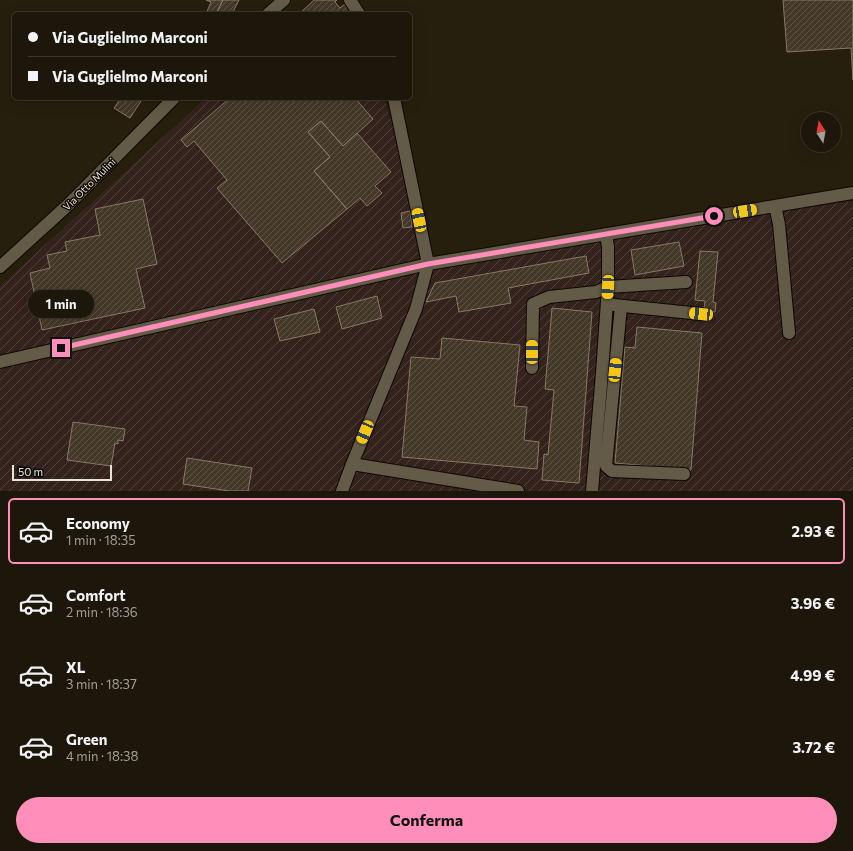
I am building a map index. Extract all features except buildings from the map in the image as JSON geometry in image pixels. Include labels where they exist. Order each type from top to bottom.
[{"type":"street","points":[[270,12],[284,0]]},
{"type":"street","points":[[350,0],[358,12]]},
{"type":"street","name":"Via Otto Mulini","points":[[0,267],[68,206],[172,100]]},
{"type":"street","points":[[342,491],[416,309],[428,264],[394,100]]},
{"type":"street","points":[[0,362],[428,264],[853,193]]},
{"type":"street","points":[[775,206],[789,333]]},
{"type":"street","points":[[601,491],[592,491],[608,287],[608,247],[606,234]]},
{"type":"street","points":[[532,368],[533,304],[549,297],[596,292],[608,287],[686,282]]},
{"type":"street","points":[[607,305],[701,314]]},
{"type":"street","points":[[621,306],[606,466],[612,471],[684,474]]},
{"type":"street","points":[[352,464],[518,491]]},
{"type":"shaded area","points":[[204,100],[385,100],[435,259],[853,201],[853,491],[0,491],[0,286]]},
{"type":"route","points":[[61,348],[428,264],[714,216]]}]
